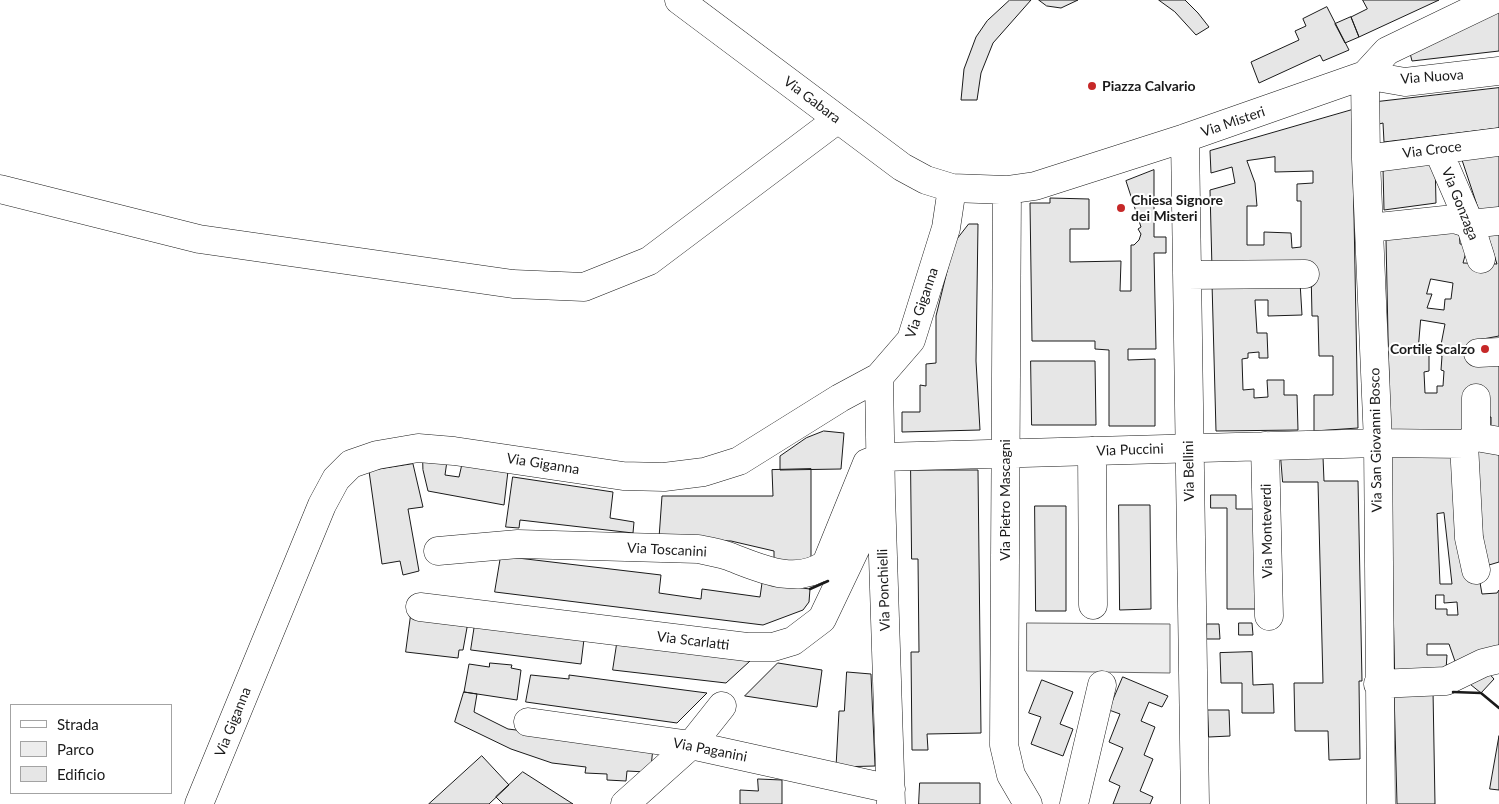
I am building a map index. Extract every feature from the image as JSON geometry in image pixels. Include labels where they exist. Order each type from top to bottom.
[{"type":"street","name":"Via Gabara","points":[[679,0],[902,168],[926,180],[952,188]]},
{"type":"street","name":"Via Misteri","points":[[952,188],[1006,190],[1035,186],[1185,138],[1364,76],[1388,51],[1493,0]]},
{"type":"street","name":"Via Nuova","points":[[1364,76],[1405,82],[1499,71]]},
{"type":"street","name":"Via San Giovanni Bosco","points":[[1364,76],[1378,443],[1378,684],[1381,804]]},
{"type":"street","points":[[0,189],[199,239],[513,284],[584,287],[649,261],[838,120]]},
{"type":"street","name":"Via Bellini","points":[[1185,138],[1188,448],[1195,804]]},
{"type":"street","name":"Via Croce","points":[[1366,159],[1499,142]]},
{"type":"street","name":"Via Gonzaga","points":[[1438,150],[1470,224],[1480,259]]},
{"type":"street","name":"Via Giganna","points":[[198,804],[322,505],[336,479],[351,464],[377,455],[418,448],[454,451],[623,476],[664,477],[704,472],[739,462],[840,398],[879,377],[911,340],[946,228],[952,188]]},
{"type":"street","name":"Via Pietro Mascagni","points":[[1006,190],[1004,745],[1011,775],[1028,804]]},
{"type":"street","points":[[1369,228],[1454,219],[1470,224],[1499,221]]},
{"type":"street","points":[[1187,276],[1305,274]]},
{"type":"street","name":"Via Ponchielli","points":[[879,377],[891,797]]},
{"type":"street","points":[[1476,398],[1480,441],[1469,538],[1476,570]]},
{"type":"street","name":"Via Puccini","points":[[882,457],[1480,441]]},
{"type":"street","name":"Via Monteverdi","points":[[1265,446],[1268,616]]},
{"type":"street","points":[[1092,451],[1093,605]]},
{"type":"street","name":"Via Toscanini","points":[[438,552],[518,544],[698,550],[726,555],[763,570],[780,574],[816,572],[826,564],[867,463],[882,457]]},
{"type":"street","name":"Via Scarlatti","points":[[420,607],[747,648],[773,647],[793,642],[822,619],[881,495]]},
{"type":"street","points":[[1378,684],[1446,681],[1483,664],[1499,659]]},
{"type":"street","points":[[1074,804],[1102,685]]},
{"type":"street","points":[[625,804],[691,745],[722,706]]},
{"type":"street","name":"Via Paganini","points":[[528,722],[691,745],[891,797]]},
{"type":"green space","points":[[1027,623],[1170,624],[1170,673],[1027,671]]},
{"type":"building","points":[[1010,0],[1031,0],[993,43],[981,73],[977,100],[961,100],[964,69],[976,37],[987,21]]},
{"type":"building","points":[[1039,0],[1078,0],[1061,8],[1047,6]]},
{"type":"building","points":[[1159,0],[1185,0],[1209,27],[1196,35],[1175,12]]},
{"type":"building","points":[[1363,0],[1439,0],[1359,37],[1351,17],[1367,9]]},
{"type":"building","points":[[1327,7],[1349,50],[1323,61],[1320,55],[1259,83],[1251,62],[1299,40],[1295,31],[1306,26],[1303,19]]},
{"type":"building","points":[[1499,7],[1499,51],[1412,61],[1409,49]]},
{"type":"building","points":[[1351,17],[1359,37],[1345,43],[1335,24]]},
{"type":"building","points":[[1499,88],[1499,128],[1384,142],[1383,123],[1379,124],[1377,102]]},
{"type":"building","points":[[1352,110],[1358,428],[1314,431],[1314,395],[1333,395],[1333,356],[1319,356],[1318,316],[1312,316],[1311,269],[1212,269],[1210,190],[1235,183],[1232,167],[1211,173],[1210,151]],"holes":[[[1275,157],[1275,172],[1313,171],[1313,183],[1297,184],[1297,201],[1301,201],[1301,247],[1292,248],[1291,233],[1264,232],[1264,245],[1247,245],[1247,206],[1257,206],[1255,183],[1247,161]]]},
{"type":"building","points":[[1499,151],[1499,217],[1482,220],[1461,157]]},
{"type":"building","points":[[1435,159],[1436,203],[1384,210],[1383,168]]},
{"type":"building","points":[[1154,170],[1154,237],[1166,237],[1166,253],[1154,253],[1156,349],[1128,349],[1128,360],[1155,359],[1155,426],[1109,426],[1109,350],[1095,349],[1095,341],[1032,341],[1030,203],[1050,203],[1050,198],[1089,199],[1089,229],[1070,229],[1070,262],[1121,261],[1120,291],[1131,291],[1131,245],[1134,245],[1139,240],[1141,234],[1138,229],[1141,227],[1126,181]]},
{"type":"building","points":[[969,224],[978,224],[976,361],[980,430],[902,432],[902,412],[920,412],[920,385],[926,386],[926,364],[936,363],[936,316],[954,243]]},
{"type":"building","points":[[1499,224],[1499,336],[1472,341],[1471,358],[1499,365],[1499,432],[1491,430],[1491,417],[1484,417],[1465,438],[1390,432],[1386,239],[1459,229],[1460,244],[1468,245],[1463,263],[1497,264],[1485,227]],"holes":[[[1431,279],[1453,283],[1451,299],[1445,299],[1444,310],[1427,308],[1432,294],[1427,294]],[[1421,320],[1445,324],[1439,355],[1442,356],[1441,370],[1444,371],[1443,386],[1437,386],[1437,393],[1425,393],[1424,372],[1429,371],[1429,351],[1426,350],[1426,344],[1419,344]]]},
{"type":"building","points":[[1300,282],[1302,315],[1268,316],[1268,300],[1255,300],[1257,333],[1267,333],[1268,358],[1259,358],[1259,352],[1248,353],[1248,358],[1242,359],[1243,390],[1254,389],[1254,398],[1268,397],[1267,380],[1284,380],[1284,395],[1297,395],[1298,430],[1216,431],[1212,283]]},
{"type":"building","points":[[1031,361],[1095,361],[1096,425],[1032,425]]},
{"type":"building","points":[[824,431],[844,433],[841,469],[780,470],[780,456],[806,438]]},
{"type":"building","points":[[1475,444],[1499,448],[1499,562],[1489,565],[1484,550]]},
{"type":"building","points":[[1390,449],[1457,451],[1482,594],[1497,593],[1499,590],[1499,652],[1457,667],[1449,644],[1427,644],[1427,655],[1447,655],[1446,670],[1395,672]],"holes":[[[1444,513],[1452,584],[1440,584],[1437,514]],[[1436,595],[1444,595],[1444,603],[1457,602],[1458,615],[1447,615],[1447,609],[1436,609]]]},
{"type":"building","points":[[1281,457],[1323,457],[1324,481],[1358,481],[1362,681],[1359,681],[1360,759],[1329,760],[1328,731],[1295,731],[1294,683],[1323,683],[1318,482],[1283,482]]},
{"type":"building","points":[[423,458],[447,461],[445,475],[459,477],[462,464],[508,471],[504,505],[428,491],[423,470]]},
{"type":"building","points":[[413,464],[423,507],[408,509],[419,571],[403,575],[400,561],[382,564],[369,471]]},
{"type":"building","points":[[811,469],[811,561],[774,562],[774,551],[731,541],[659,538],[662,496],[773,496],[772,470]]},
{"type":"building","points":[[911,470],[978,470],[981,733],[927,734],[928,750],[912,750],[911,652],[919,652],[918,559],[912,559]]},
{"type":"building","points":[[513,477],[613,492],[610,518],[634,522],[633,533],[520,520],[519,528],[506,527]]},
{"type":"building","points":[[1211,495],[1236,495],[1236,509],[1259,509],[1259,609],[1227,609],[1227,508],[1211,508]]},
{"type":"building","points":[[1119,505],[1150,505],[1151,609],[1120,610]]},
{"type":"building","points":[[1035,506],[1066,506],[1066,611],[1036,611]]},
{"type":"building","points":[[501,556],[661,575],[659,593],[701,599],[702,589],[760,597],[762,583],[810,589],[809,602],[803,610],[763,625],[495,592]]},
{"type":"building","points":[[411,615],[468,622],[463,650],[459,650],[458,658],[406,652]]},
{"type":"building","points":[[1239,623],[1252,623],[1253,635],[1239,635]]},
{"type":"building","points":[[475,624],[584,639],[581,664],[471,650]]},
{"type":"building","points":[[1207,624],[1219,624],[1220,639],[1207,639]]},
{"type":"building","points":[[617,644],[750,661],[726,683],[613,670]]},
{"type":"building","points":[[1252,652],[1253,685],[1273,684],[1274,713],[1242,713],[1242,683],[1221,683],[1220,653]]},
{"type":"building","points":[[490,663],[512,665],[511,668],[521,670],[517,700],[464,692],[469,664],[489,667]]},
{"type":"building","points":[[778,663],[822,670],[817,707],[745,696]]},
{"type":"building","points":[[1483,667],[1494,679],[1481,693],[1465,680]]},
{"type":"building","points":[[847,672],[871,674],[875,766],[836,767],[839,711],[844,711]]},
{"type":"building","points":[[531,675],[569,679],[569,675],[707,693],[677,723],[526,702]]},
{"type":"building","points":[[1123,677],[1168,696],[1162,707],[1149,702],[1141,721],[1155,727],[1144,755],[1153,759],[1140,791],[1153,797],[1150,804],[1113,804],[1120,786],[1109,781],[1123,748],[1109,742],[1120,714],[1109,710]]},
{"type":"building","points":[[1042,680],[1073,692],[1060,724],[1073,729],[1063,756],[1031,744],[1041,717],[1029,713]]},
{"type":"building","points":[[1433,690],[1435,804],[1397,804],[1394,691]]},
{"type":"building","points":[[464,692],[477,694],[474,712],[508,729],[653,747],[651,768],[646,772],[627,771],[626,781],[607,780],[607,774],[585,773],[586,767],[552,763],[511,749],[455,722]]},
{"type":"building","points":[[1208,710],[1229,710],[1230,736],[1209,737]]},
{"type":"building","points":[[1499,736],[1499,790],[1490,789]]},
{"type":"building","points":[[482,756],[509,785],[489,804],[429,804]]},
{"type":"building","points":[[523,772],[573,804],[503,804],[496,797]]},
{"type":"building","points":[[758,779],[782,780],[782,804],[740,804],[740,790],[758,791]]},
{"type":"building","points":[[920,783],[980,783],[980,804],[919,804]]},
{"type":"wall","points":[[810,589],[828,581]]},
{"type":"wall","points":[[1453,692],[1481,693],[1499,708]]},
{"type":"place","name":"Piazza Calvario","points":[[1092,86]]},
{"type":"place","name":"Chiesa Signore dei Misteri","points":[[1121,208]]},
{"type":"place","name":"Cortile Scalzo","points":[[1485,349]]}]
